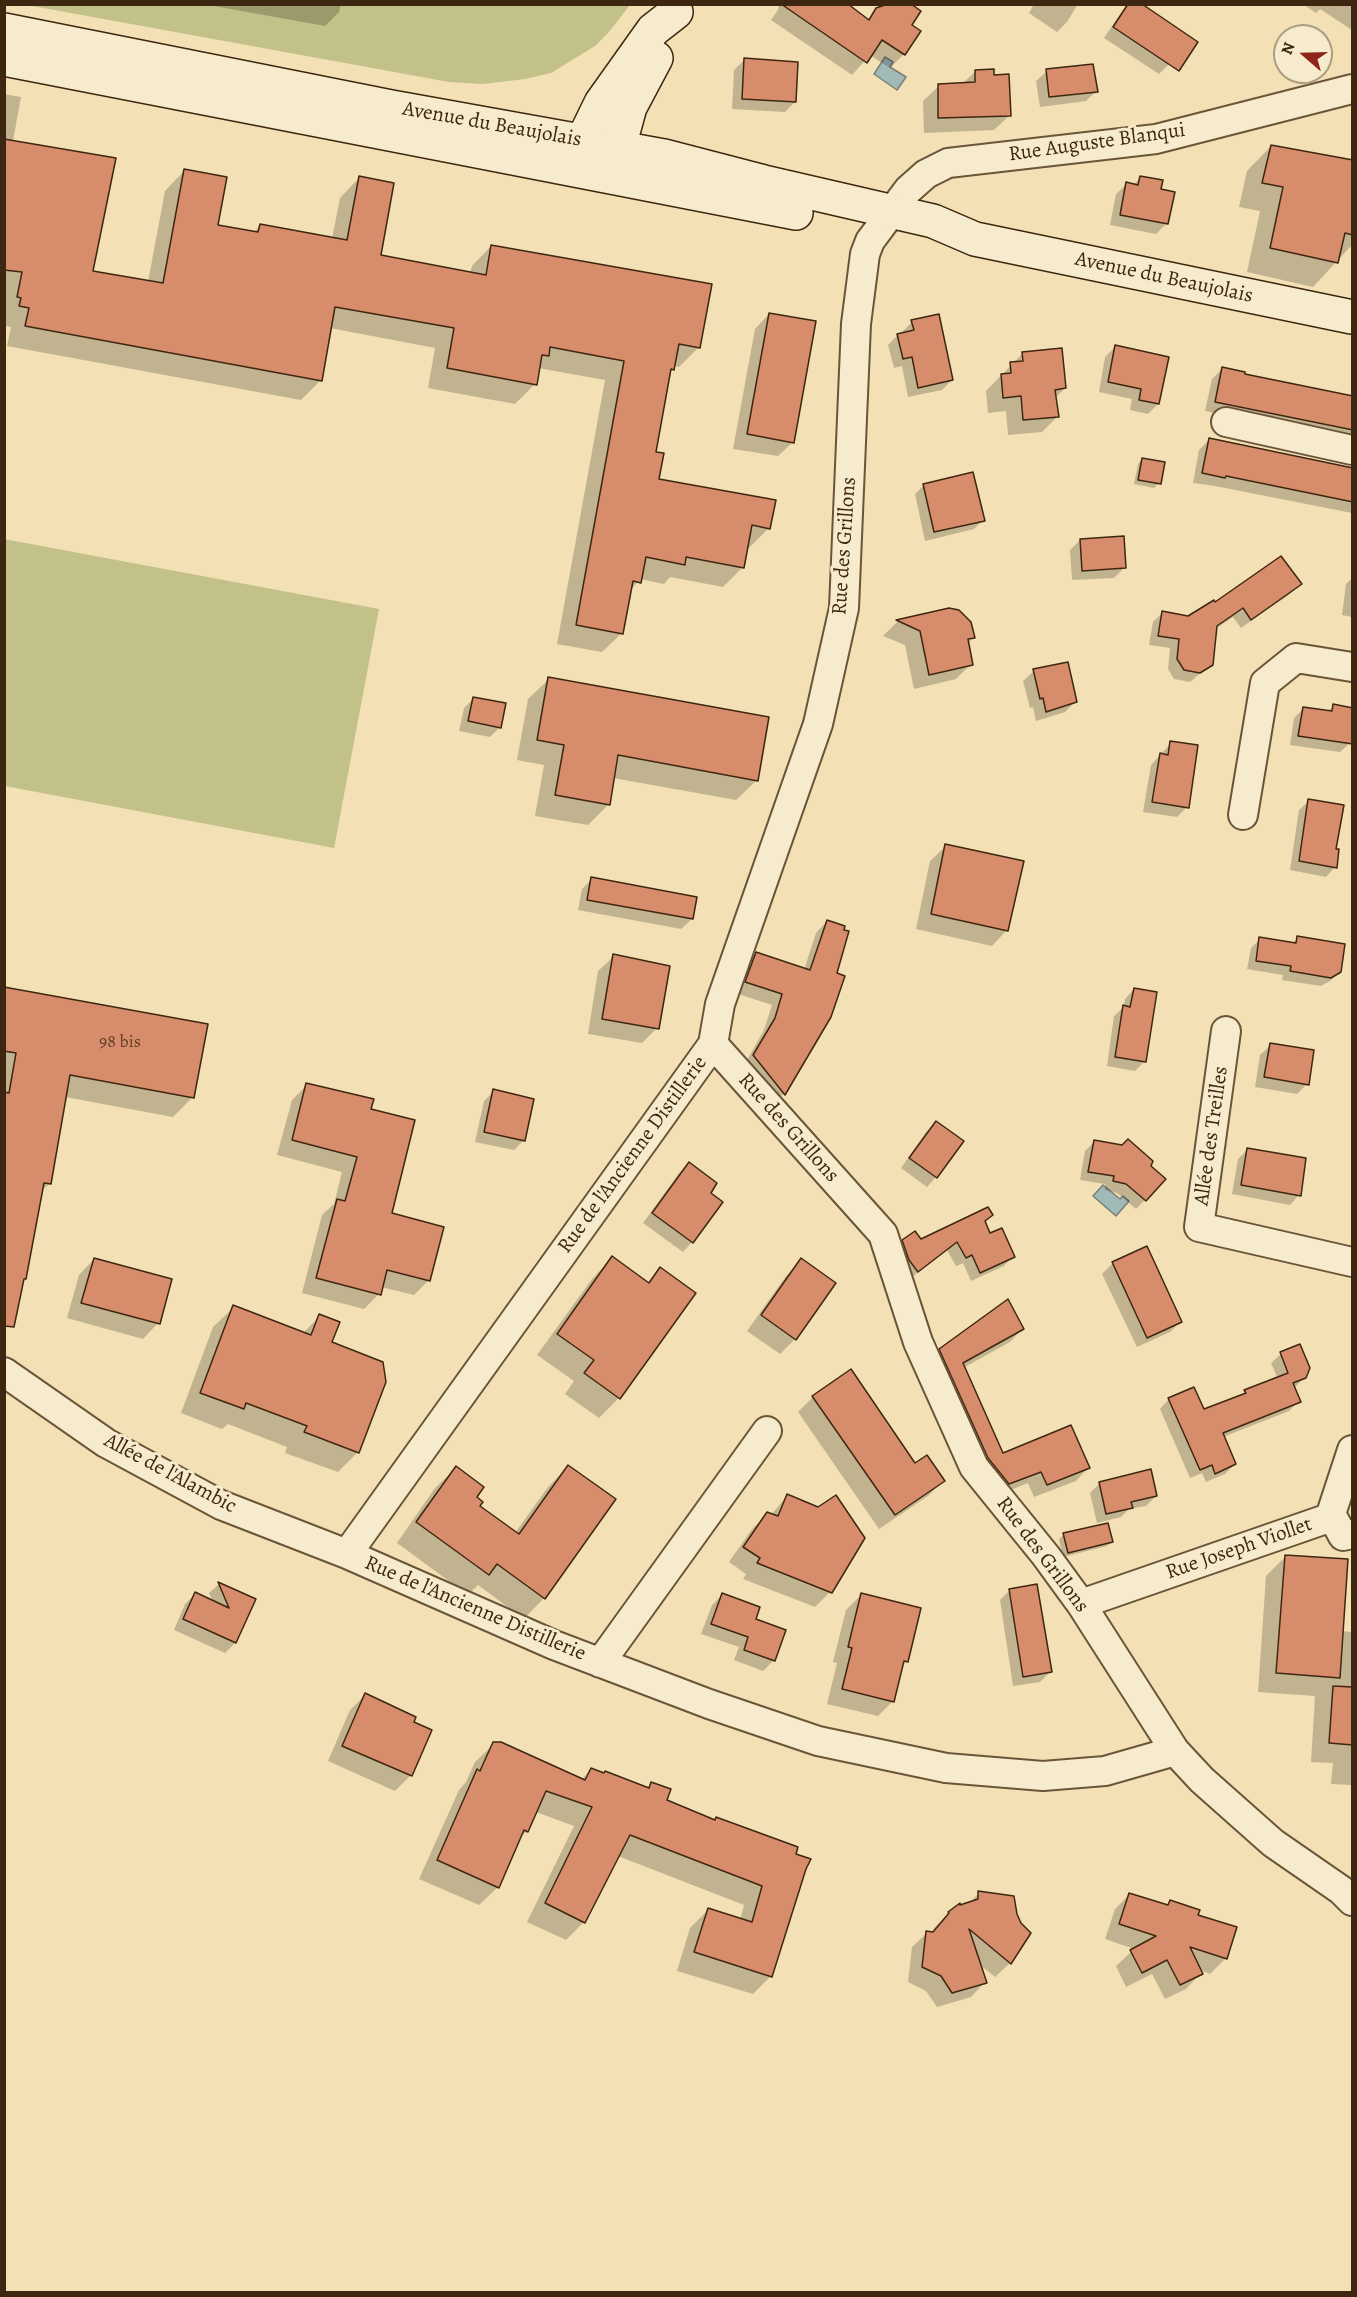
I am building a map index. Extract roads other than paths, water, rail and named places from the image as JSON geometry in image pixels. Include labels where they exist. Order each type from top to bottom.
[{"type":"main road","points":[[580,155],[601,103],[654,30],[679,8]]},
{"type":"main road","points":[[615,162],[630,107],[666,39],[679,8]]},
{"type":"main road","name":"Avenue du Beaujolais","points":[[4,30],[391,107],[580,155]]},
{"type":"main road","name":"Avenue du Beaujolais","points":[[4,59],[580,155],[885,220],[933,221],[975,238],[1353,317]]},
{"type":"street","name":"Rue Auguste Blanqui","points":[[885,220],[908,190],[926,174],[948,163],[1156,139],[1353,89]]},
{"type":"street","name":"Rue des Grillons","points":[[885,220],[870,241],[865,254],[856,324],[844,608],[818,724],[720,1004],[713,1044],[883,1234],[918,1342],[974,1467],[1046,1556],[1081,1604],[1175,1751],[1202,1780],[1273,1843],[1353,1900]]},
{"type":"street","points":[[1226,422],[1353,450]]},
{"type":"street","points":[[1243,815],[1265,683],[1296,658],[1353,667]]},
{"type":"street","name":"Allée des Treilles","points":[[1226,1031],[1199,1227],[1353,1262]]},
{"type":"street","name":"Rue de l'Ancienne Distillerie","points":[[713,1044],[347,1554],[554,1645],[709,1704],[818,1742],[946,1768],[1053,1775],[1105,1771],[1175,1751]]},
{"type":"street","name":"Allée de l'Alambic","points":[[4,1372],[106,1443],[221,1505],[347,1554]]},
{"type":"street","points":[[600,1663],[767,1431]]},
{"type":"street","name":"Rue Joseph Viollet","points":[[1081,1604],[1326,1519],[1331,1514],[1353,1450]]},
{"type":"street","points":[[1331,1514],[1343,1536],[1353,1534]]},
{"type":"water","points":[[885,57],[893,62],[890,67],[906,77],[897,90],[874,74]]},
{"type":"water","points":[[1103,1185],[1120,1199],[1123,1196],[1129,1201],[1116,1216],[1093,1196]]}]
